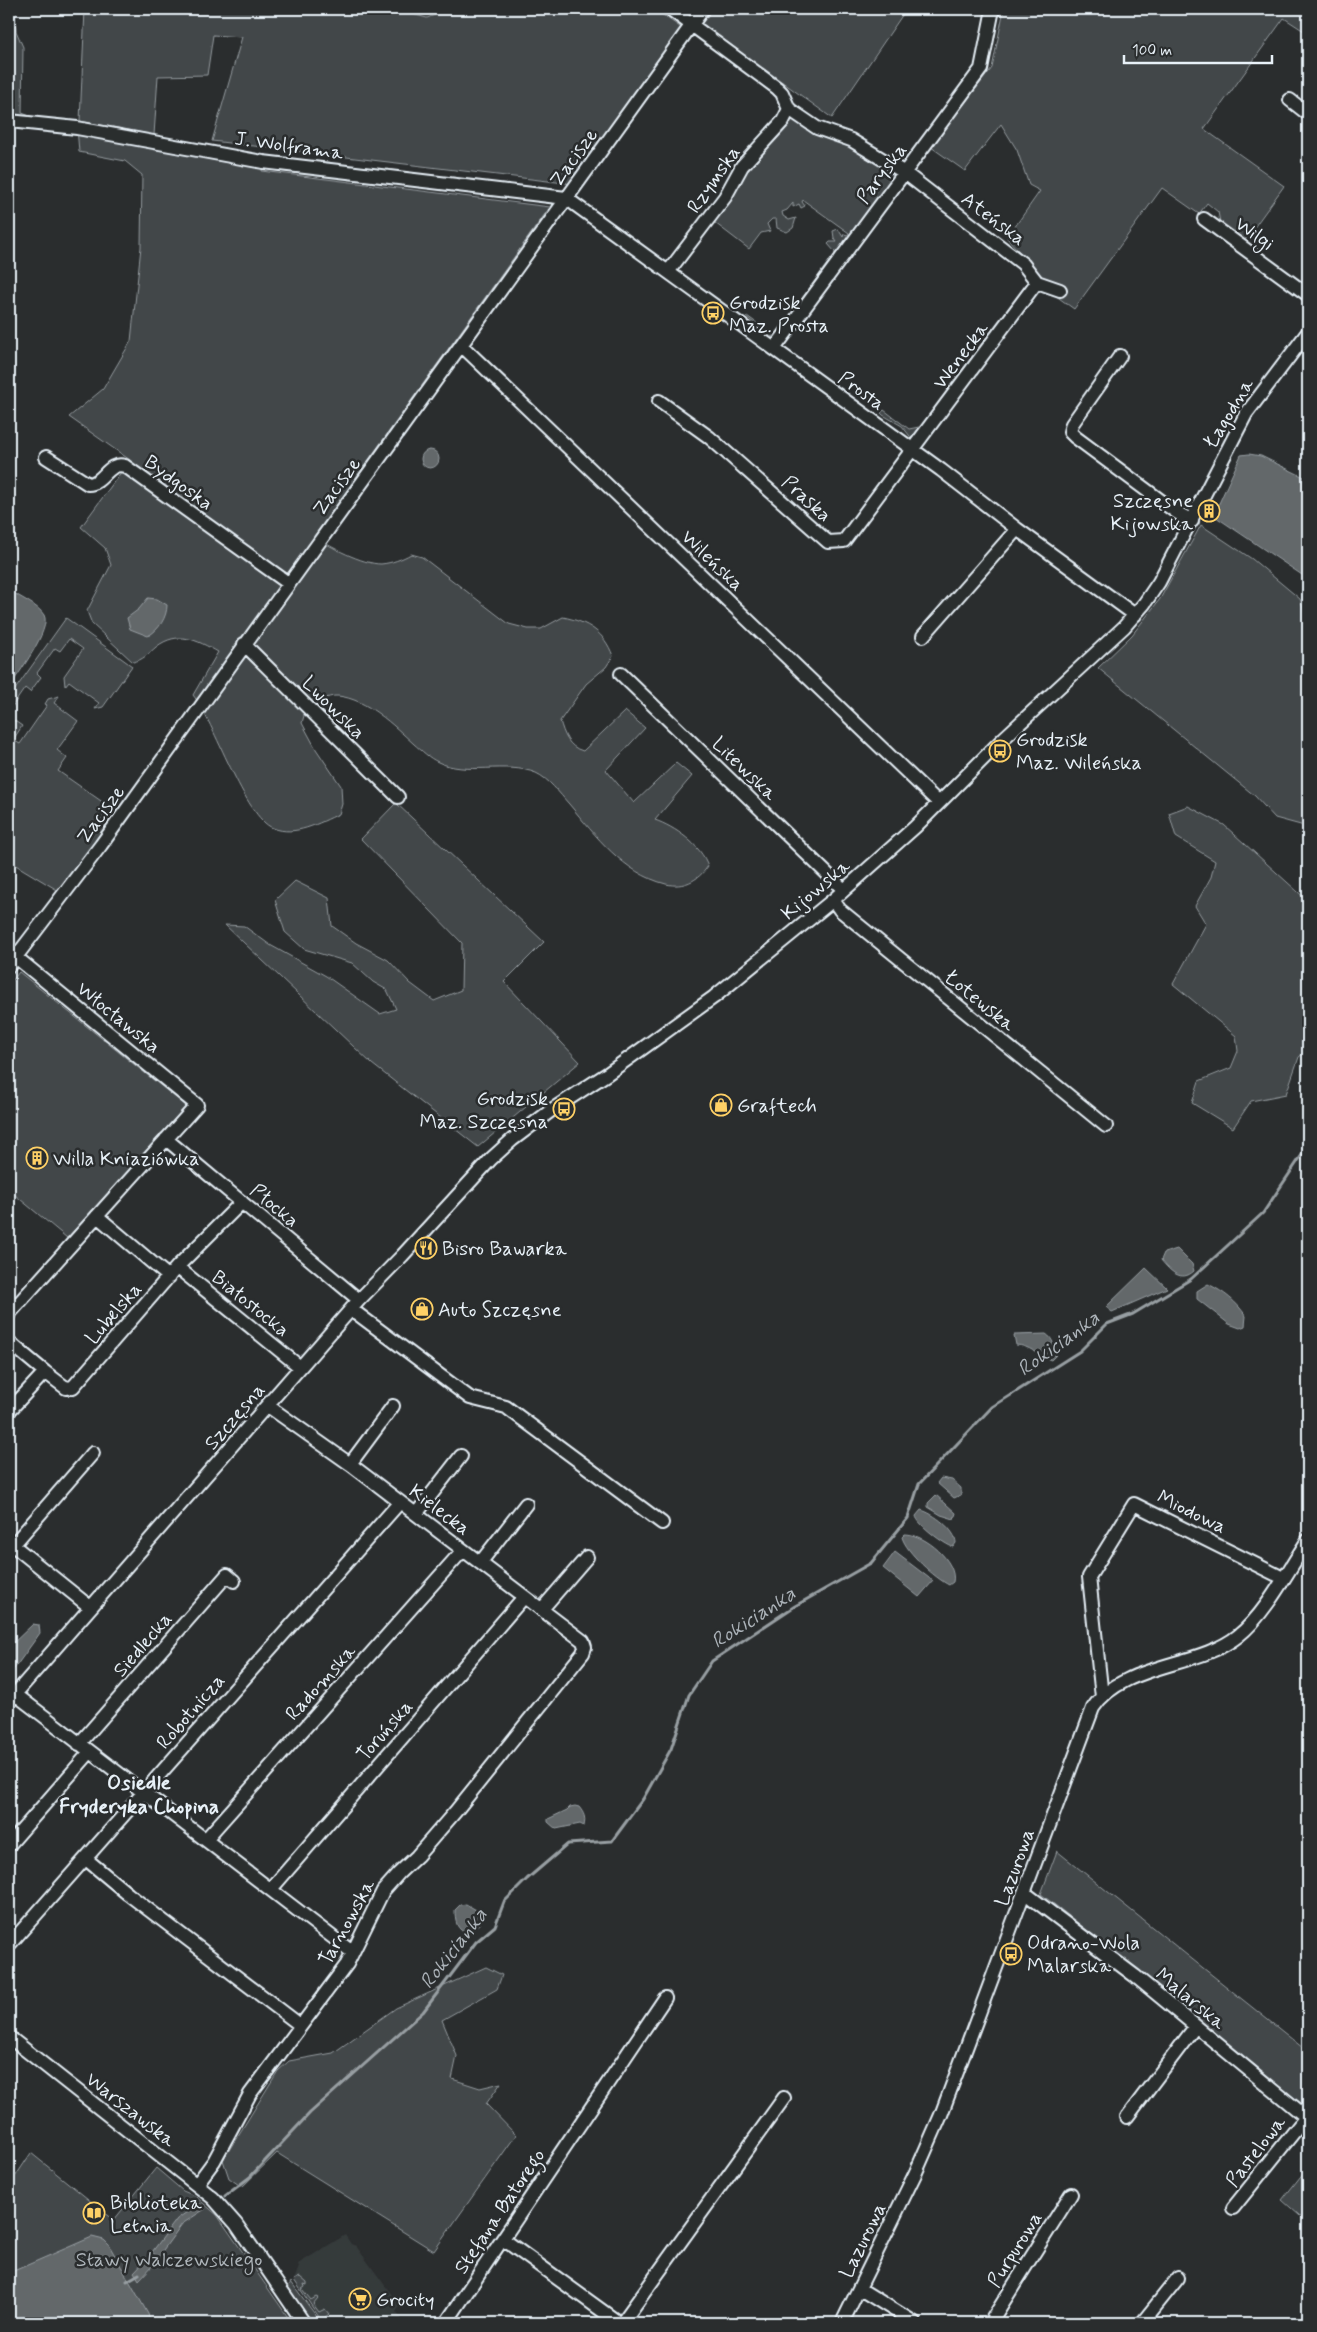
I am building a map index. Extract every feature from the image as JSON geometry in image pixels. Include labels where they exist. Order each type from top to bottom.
[{"type":"street","points":[[670,9],[777,88],[787,101],[789,110]]},
{"type":"street","name":"Zacisze","points":[[13,962],[101,845],[703,9]]},
{"type":"street","name":"Paryska","points":[[774,349],[981,69],[993,9]]},
{"type":"street","points":[[1290,100],[1308,114]]},
{"type":"street","name":"Ateńska","points":[[789,110],[817,128],[851,140],[905,173],[1023,264],[1037,282]]},
{"type":"street","name":"Rzymska","points":[[668,272],[725,197],[742,166],[778,126],[789,110]]},
{"type":"street","name":"J. Wolframa","points":[[9,121],[77,128],[263,162],[566,198]]},
{"type":"street","name":"Prosta","points":[[566,198],[1135,615]]},
{"type":"street","name":"Wilgi","points":[[1204,219],[1308,294]]},
{"type":"street","points":[[1037,282],[1060,290]]},
{"type":"street","name":"Wenecka","points":[[912,450],[1037,282]]},
{"type":"street","name":"Łagodna","points":[[1135,615],[1159,582],[1246,414],[1308,332]]},
{"type":"street","name":"Wileńska","points":[[461,345],[939,803]]},
{"type":"street","points":[[1120,356],[1072,424],[1070,432],[1098,455],[1192,521]]},
{"type":"street","name":"Praska","points":[[659,400],[710,437],[828,542],[844,541],[912,450]]},
{"type":"street","name":"Bydgoska","points":[[46,457],[88,484],[97,482],[111,467],[125,466],[288,583]]},
{"type":"street","points":[[923,636],[1017,529]]},
{"type":"street","name":"Kijowska","points":[[491,1159],[553,1109],[607,1074],[714,996],[844,890],[915,827],[1135,615]]},
{"type":"street","name":"Lwowska","points":[[244,644],[398,796]]},
{"type":"street","name":"Litewska","points":[[621,674],[844,890]]},
{"type":"street","name":"Łotewska","points":[[832,900],[840,910],[1106,1126]]},
{"type":"street","name":"Włocławska","points":[[13,962],[197,1105],[166,1139]]},
{"type":"street","points":[[9,1314],[166,1139]]},
{"type":"street","name":"Płocka","points":[[166,1139],[242,1202],[355,1304],[470,1398],[506,1407],[662,1522]]},
{"type":"street","name":"Szczęsna","points":[[12,1698],[355,1304],[491,1159]]},
{"type":"street","name":"Lubelska","points":[[9,1342],[66,1388],[73,1387],[177,1267],[242,1202]]},
{"type":"street","points":[[97,1216],[169,1277]]},
{"type":"street","name":"Białostocka","points":[[177,1267],[300,1367]]},
{"type":"street","points":[[9,1411],[45,1372]]},
{"type":"street","name":"Kielecka","points":[[268,1406],[416,1514],[583,1641],[585,1647]]},
{"type":"street","points":[[350,1464],[393,1406]]},
{"type":"street","points":[[90,1607],[11,1544],[93,1453]]},
{"type":"street","points":[[416,1514],[461,1456]]},
{"type":"street","name":"Robotnicza","points":[[9,1945],[400,1502]]},
{"type":"street","points":[[480,1563],[526,1504]]},
{"type":"street","name":"Miodowa","points":[[1102,1697],[1089,1577],[1134,1504],[1283,1578]]},
{"type":"street","name":"Lazurowa","points":[[842,2323],[916,2172],[941,2114],[1025,1893],[1088,1719],[1102,1697],[1112,1688],[1131,1678],[1209,1651],[1238,1636],[1250,1625],[1308,1540]]},
{"type":"street","name":"Radomska","points":[[206,1839],[463,1550]]},
{"type":"street","points":[[542,1610],[587,1557]]},
{"type":"street","name":"Siedlecka","points":[[79,1744],[227,1575],[234,1581]]},
{"type":"street","name":"Toruńska","points":[[272,1888],[524,1597]]},
{"type":"street","name":"Tarnowska","points":[[197,2184],[214,2161],[250,2094],[345,1967],[390,1882],[417,1856],[455,1812],[583,1652],[585,1647]]},
{"type":"street","points":[[12,1698],[90,1752],[272,1888],[352,1952]]},
{"type":"street","points":[[9,1844],[90,1752]]},
{"type":"street","points":[[86,1859],[135,1899],[300,2025]]},
{"type":"street","name":"Malarska","points":[[1025,1893],[1135,1976],[1306,2117]]},
{"type":"street","name":"Stefana Batorego","points":[[446,2323],[665,1998]]},
{"type":"street","points":[[1127,2117],[1196,2027]]},
{"type":"street","name":"Warszawska","points":[[9,2037],[197,2184],[227,2213],[304,2323]]},
{"type":"street","points":[[503,2239],[620,2323],[784,2098]]},
{"type":"street","name":"Pastelowa","points":[[1233,2208],[1306,2117]]},
{"type":"street","name":"Purpurowa","points":[[990,2323],[1071,2194]]},
{"type":"street","points":[[1142,2323],[1178,2278]]},
{"type":"street","points":[[857,2294],[915,2323]]},
{"type":"shaded area","points":[[426,450],[434,450],[439,455],[437,466],[426,468],[421,463],[421,455]]},
{"type":"shaded area","points":[[1241,455],[1261,456],[1308,479],[1308,579],[1216,517],[1216,510]]},
{"type":"shaded area","points":[[9,590],[41,611],[45,622],[39,641],[9,688]]},
{"type":"shaded area","points":[[148,598],[157,599],[167,605],[162,623],[148,636],[130,629],[127,618],[139,609]]},
{"type":"shaded area","points":[[1177,1249],[1192,1264],[1194,1271],[1185,1276],[1176,1274],[1161,1260],[1164,1253]]},
{"type":"shaded area","points":[[1146,1268],[1167,1288],[1112,1312],[1106,1307]]},
{"type":"shaded area","points":[[1208,1284],[1234,1301],[1246,1316],[1245,1326],[1240,1328],[1229,1324],[1197,1299],[1197,1291]]},
{"type":"shaded area","points":[[1046,1334],[1052,1341],[1056,1355],[1051,1360],[1021,1345],[1016,1345],[1014,1335]]},
{"type":"shaded area","points":[[941,1478],[952,1480],[961,1488],[961,1495],[954,1498],[937,1483]]},
{"type":"shaded area","points":[[936,1495],[956,1513],[954,1519],[941,1515],[928,1507],[928,1503]]},
{"type":"shaded area","points":[[921,1510],[937,1518],[948,1528],[955,1538],[956,1543],[953,1547],[921,1524],[916,1516]]},
{"type":"shaded area","points":[[905,1534],[922,1539],[938,1550],[950,1566],[953,1582],[949,1585],[936,1577],[922,1564],[905,1543],[902,1537]]},
{"type":"shaded area","points":[[895,1552],[933,1581],[919,1597],[883,1568]]},
{"type":"shaded area","points":[[33,1624],[39,1625],[40,1633],[9,1676],[9,1647]]},
{"type":"shaded area","points":[[575,1806],[579,1807],[583,1814],[584,1826],[580,1824],[556,1829],[548,1822],[548,1819]]},
{"type":"shaded area","points":[[466,1904],[483,1914],[479,1924],[468,1933],[461,1930],[456,1921],[455,1914],[455,1910],[460,1905]]},
{"type":"shaded area","points":[[200,2203],[205,2209],[182,2224],[158,2257],[152,2252],[177,2219]]},
{"type":"shaded area","points":[[345,2235],[351,2244],[356,2246],[400,2306],[396,2312],[405,2323],[323,2323],[294,2280],[299,2267],[298,2264]]},
{"type":"shaded area","name":"Stawy Walczewskiego","points":[[92,2237],[104,2240],[109,2245],[148,2314],[151,2323],[9,2323],[9,2273]]},
{"type":"shaded area","points":[[149,2256],[156,2262],[139,2280],[134,2272]]},
{"type":"green space","points":[[9,9],[15,9],[16,31],[23,47],[22,113],[51,124],[9,121]]},
{"type":"green space","points":[[85,9],[393,9],[427,18],[450,9],[654,9],[683,29],[573,184],[212,141],[242,37],[213,35],[207,75],[158,76],[154,135],[80,121]]},
{"type":"green space","points":[[704,9],[896,9],[903,14],[832,118],[697,20]]},
{"type":"green space","points":[[1004,9],[1308,9],[1308,25],[1304,31],[1284,18],[1204,129],[1284,186],[1245,240],[1220,222],[1218,212],[1207,203],[1199,214],[1162,188],[1074,309],[1052,293],[1044,279],[1007,238],[1040,191],[1029,185],[1017,150],[1001,124],[965,171],[931,147],[992,68]]},
{"type":"green space","points":[[790,117],[829,134],[895,173],[893,181],[834,257],[835,252],[828,244],[830,242],[837,242],[833,231],[838,229],[843,237],[844,234],[848,235],[849,233],[803,200],[802,202],[805,206],[801,208],[799,204],[793,207],[793,203],[787,210],[782,212],[783,216],[789,220],[796,218],[793,228],[787,232],[777,228],[776,219],[772,219],[767,224],[770,231],[761,233],[749,249],[711,220],[739,175]]},
{"type":"green space","points":[[77,128],[263,162],[262,171],[550,207],[314,536],[346,554],[373,563],[389,563],[411,554],[422,557],[509,624],[528,629],[541,629],[563,617],[587,625],[600,634],[613,656],[606,667],[586,684],[560,721],[563,731],[570,743],[583,751],[625,711],[645,728],[606,770],[634,803],[676,763],[692,776],[655,820],[679,832],[700,851],[708,866],[700,876],[690,882],[678,885],[666,884],[651,879],[636,871],[611,852],[554,787],[536,773],[512,768],[461,768],[438,762],[425,754],[369,707],[349,698],[338,696],[325,698],[306,708],[302,723],[316,749],[341,786],[342,804],[339,814],[315,825],[298,830],[290,831],[273,828],[262,820],[252,807],[193,695],[218,652],[195,641],[180,638],[164,642],[143,658],[133,662],[92,624],[87,611],[111,565],[105,548],[81,527],[130,460],[69,417],[103,389],[131,341],[141,247],[142,175],[125,161],[79,152]]},
{"type":"green space","points":[[829,261],[830,264],[777,337],[774,338],[746,317],[772,334],[776,334]]},
{"type":"green space","points":[[884,410],[909,429],[919,427],[922,430],[913,440],[902,426],[881,413]]},
{"type":"green space","points":[[1201,525],[1252,559],[1300,599],[1308,624],[1308,827],[1275,818],[1255,796],[1098,668],[1132,635],[1160,599]]},
{"type":"green space","points":[[66,618],[132,666],[103,707],[95,709],[99,703],[69,681],[65,686],[64,676],[83,649],[69,639],[60,651],[55,648],[37,673],[41,677],[30,692],[25,688],[9,711],[9,698]]},
{"type":"green space","points":[[59,696],[54,703],[78,721],[57,750],[67,758],[58,771],[104,803],[108,823],[59,891],[9,861],[9,717],[22,726],[13,740],[20,744],[47,705],[45,704],[48,699]]},
{"type":"green space","points":[[396,803],[544,942],[504,982],[580,1062],[478,1147],[372,1064],[225,925],[244,926],[270,945],[326,976],[380,1014],[396,1009],[387,990],[373,982],[352,963],[304,949],[285,932],[275,900],[295,881],[329,898],[332,926],[356,943],[388,960],[410,983],[434,1001],[461,990],[462,943],[361,839]]},
{"type":"green space","points":[[1188,806],[1224,825],[1308,901],[1308,1050],[1299,1057],[1286,1094],[1251,1101],[1233,1128],[1192,1103],[1199,1081],[1231,1068],[1238,1051],[1236,1036],[1173,984],[1206,924],[1195,906],[1211,877],[1215,861],[1176,837],[1169,813]]},
{"type":"green space","points":[[19,972],[186,1106],[67,1238],[9,1190],[9,985]]},
{"type":"green space","points":[[1057,1851],[1308,2052],[1308,2109],[1138,1970],[1041,1894]]},
{"type":"green space","points":[[486,1967],[502,1975],[497,1989],[442,2020],[457,2056],[452,2079],[480,2088],[501,2083],[486,2104],[516,2135],[434,2251],[277,2153],[242,2187],[229,2178],[223,2160],[278,2071],[289,2061],[333,2053],[396,2008]]},
{"type":"green space","name":"Stawy Walczewskiego","points":[[31,2153],[114,2220],[156,2168],[183,2191],[195,2196],[217,2215],[292,2323],[9,2323],[9,2186]]},
{"type":"green space","points":[[1308,2167],[1308,2223],[1282,2200]]},
{"type":"green space","points":[[300,2277],[307,2283],[307,2285],[304,2284],[305,2287],[302,2289],[311,2300],[316,2297],[318,2298],[313,2304],[319,2312],[325,2309],[329,2314],[324,2318],[327,2323],[323,2323],[294,2280]]},
{"type":"green space","points":[[291,2282],[320,2323],[314,2323],[302,2310],[288,2288]]},
{"type":"waterway","name":"Rokicianka","points":[[225,2196],[250,2177],[310,2113],[423,2012],[476,1942],[495,1926],[504,1902],[527,1879],[568,1844],[612,1841],[643,1799],[671,1749],[689,1695],[712,1661],[795,1606],[871,1563],[908,1518],[919,1484],[992,1407],[1080,1351],[1107,1324],[1133,1314],[1191,1279],[1263,1213],[1308,1146]]},
{"type":"waterway","name":"Rokicianka","points":[[127,2281],[139,2274]]},
{"type":"place","name":"Grodzisk Maz. Prosta","points":[[713,313]]},
{"type":"place","name":"Szczęsne Kijowska","points":[[1209,511]]},
{"type":"place","name":"Grodzisk Maz. Wileńska","points":[[1000,751]]},
{"type":"place","name":"Graftech","points":[[721,1105]]},
{"type":"place","name":"Grodzisk Maz. Szczęsna","points":[[564,1109]]},
{"type":"place","name":"Willa Kniaziówka","points":[[37,1158]]},
{"type":"place","name":"Bisro Bawarka","points":[[426,1248]]},
{"type":"place","name":"Auto Szczęsne","points":[[422,1309]]},
{"type":"place","name":"Odrano-Wola Malarska","points":[[1011,1954]]},
{"type":"place","name":"Biblioteka Letnia","points":[[94,2213]]},
{"type":"place","name":"Grocity","points":[[360,2299]]},
{"type":"district","name":"Osiedle Fryderyka Chopina","points":[[139,1794]]}]
